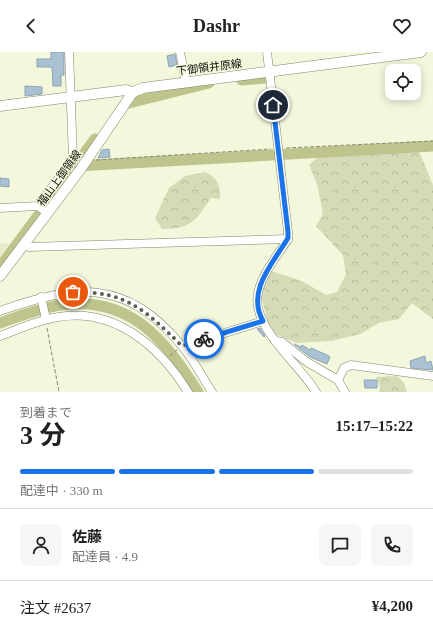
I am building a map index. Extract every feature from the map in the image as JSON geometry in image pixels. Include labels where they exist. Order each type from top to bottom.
[{"type":"main road","name":"下御領井原線","points":[[0,106],[126,90],[133,92],[143,88],[186,82],[421,52]]},
{"type":"main road","name":"福山上御領線","points":[[0,276],[23,245],[43,209],[86,163],[133,92]]},
{"type":"street","points":[[0,208],[43,209],[73,159],[69,52]]},
{"type":"street","points":[[180,52],[186,82]]},
{"type":"street","points":[[267,52],[288,238],[258,290],[257,307],[263,321],[275,341],[316,392]]},
{"type":"street","points":[[23,245],[30,247],[288,238]]},
{"type":"street","points":[[0,311],[41,298],[85,291],[116,296],[138,306],[158,322],[182,347],[212,392]]},
{"type":"street","points":[[41,298],[46,318]]},
{"type":"street","points":[[0,336],[46,318],[80,316],[107,320],[124,327],[154,348],[188,392]]},
{"type":"street","points":[[182,347],[263,321]]},
{"type":"street","points":[[275,341],[282,342],[307,362],[338,380],[345,392]]},
{"type":"street","points":[[338,380],[344,368],[350,365],[433,376]]},
{"type":"path","points":[[86,163],[433,141]]},
{"type":"path","points":[[46,318],[59,392]]},
{"type":"path","points":[[166,360],[182,347]]},
{"type":"shaded area","points":[[0,243],[9,244],[0,257]]},
{"type":"green space","points":[[419,151],[433,185],[433,319],[412,303],[399,319],[379,323],[360,334],[331,341],[296,343],[275,334],[267,320],[262,299],[265,282],[271,271],[302,281],[326,295],[337,292],[346,274],[343,255],[316,226],[323,214],[317,184],[309,165],[319,156]]},
{"type":"green space","points":[[205,172],[213,176],[217,182],[220,190],[220,199],[211,198],[197,217],[187,225],[172,229],[162,229],[155,218],[169,188],[185,176]]},
{"type":"green space","points":[[397,376],[404,383],[407,392],[379,392],[380,387],[376,377]]},
{"type":"building","points":[[51,52],[64,52],[64,75],[61,75],[61,86],[53,86],[52,67],[37,67],[37,59],[51,59]]},
{"type":"building","points":[[175,54],[177,65],[169,67],[167,56]]},
{"type":"building","points":[[25,86],[42,87],[42,94],[25,96]]},
{"type":"building","points":[[109,149],[110,157],[98,158],[102,150]]},
{"type":"building","points":[[0,178],[9,179],[9,187],[0,186]]},
{"type":"building","points":[[260,328],[265,336],[264,337],[257,329]]},
{"type":"building","points":[[294,344],[301,347],[302,345],[310,350],[311,348],[327,355],[330,357],[327,364],[310,357]]},
{"type":"building","points":[[425,356],[426,363],[431,361],[433,370],[411,368],[410,361]]},
{"type":"building","points":[[364,380],[377,380],[377,388],[365,388]]},
{"type":"waterway","points":[[242,80],[266,78]]},
{"type":"waterway","points":[[129,103],[209,83]]},
{"type":"waterway","points":[[0,267],[95,139]]},
{"type":"waterway","points":[[76,166],[433,146]]},
{"type":"waterway","points":[[0,323],[53,306],[85,304],[107,307],[126,314],[143,325],[158,339],[172,355],[198,392]]},
{"type":"way so far","points":[[73,292],[90,291],[116,296],[138,306],[158,322],[182,346],[204,339]]},
{"type":"route","points":[[204,339],[263,321],[257,307],[258,290],[262,280],[288,238],[273,105]]}]
